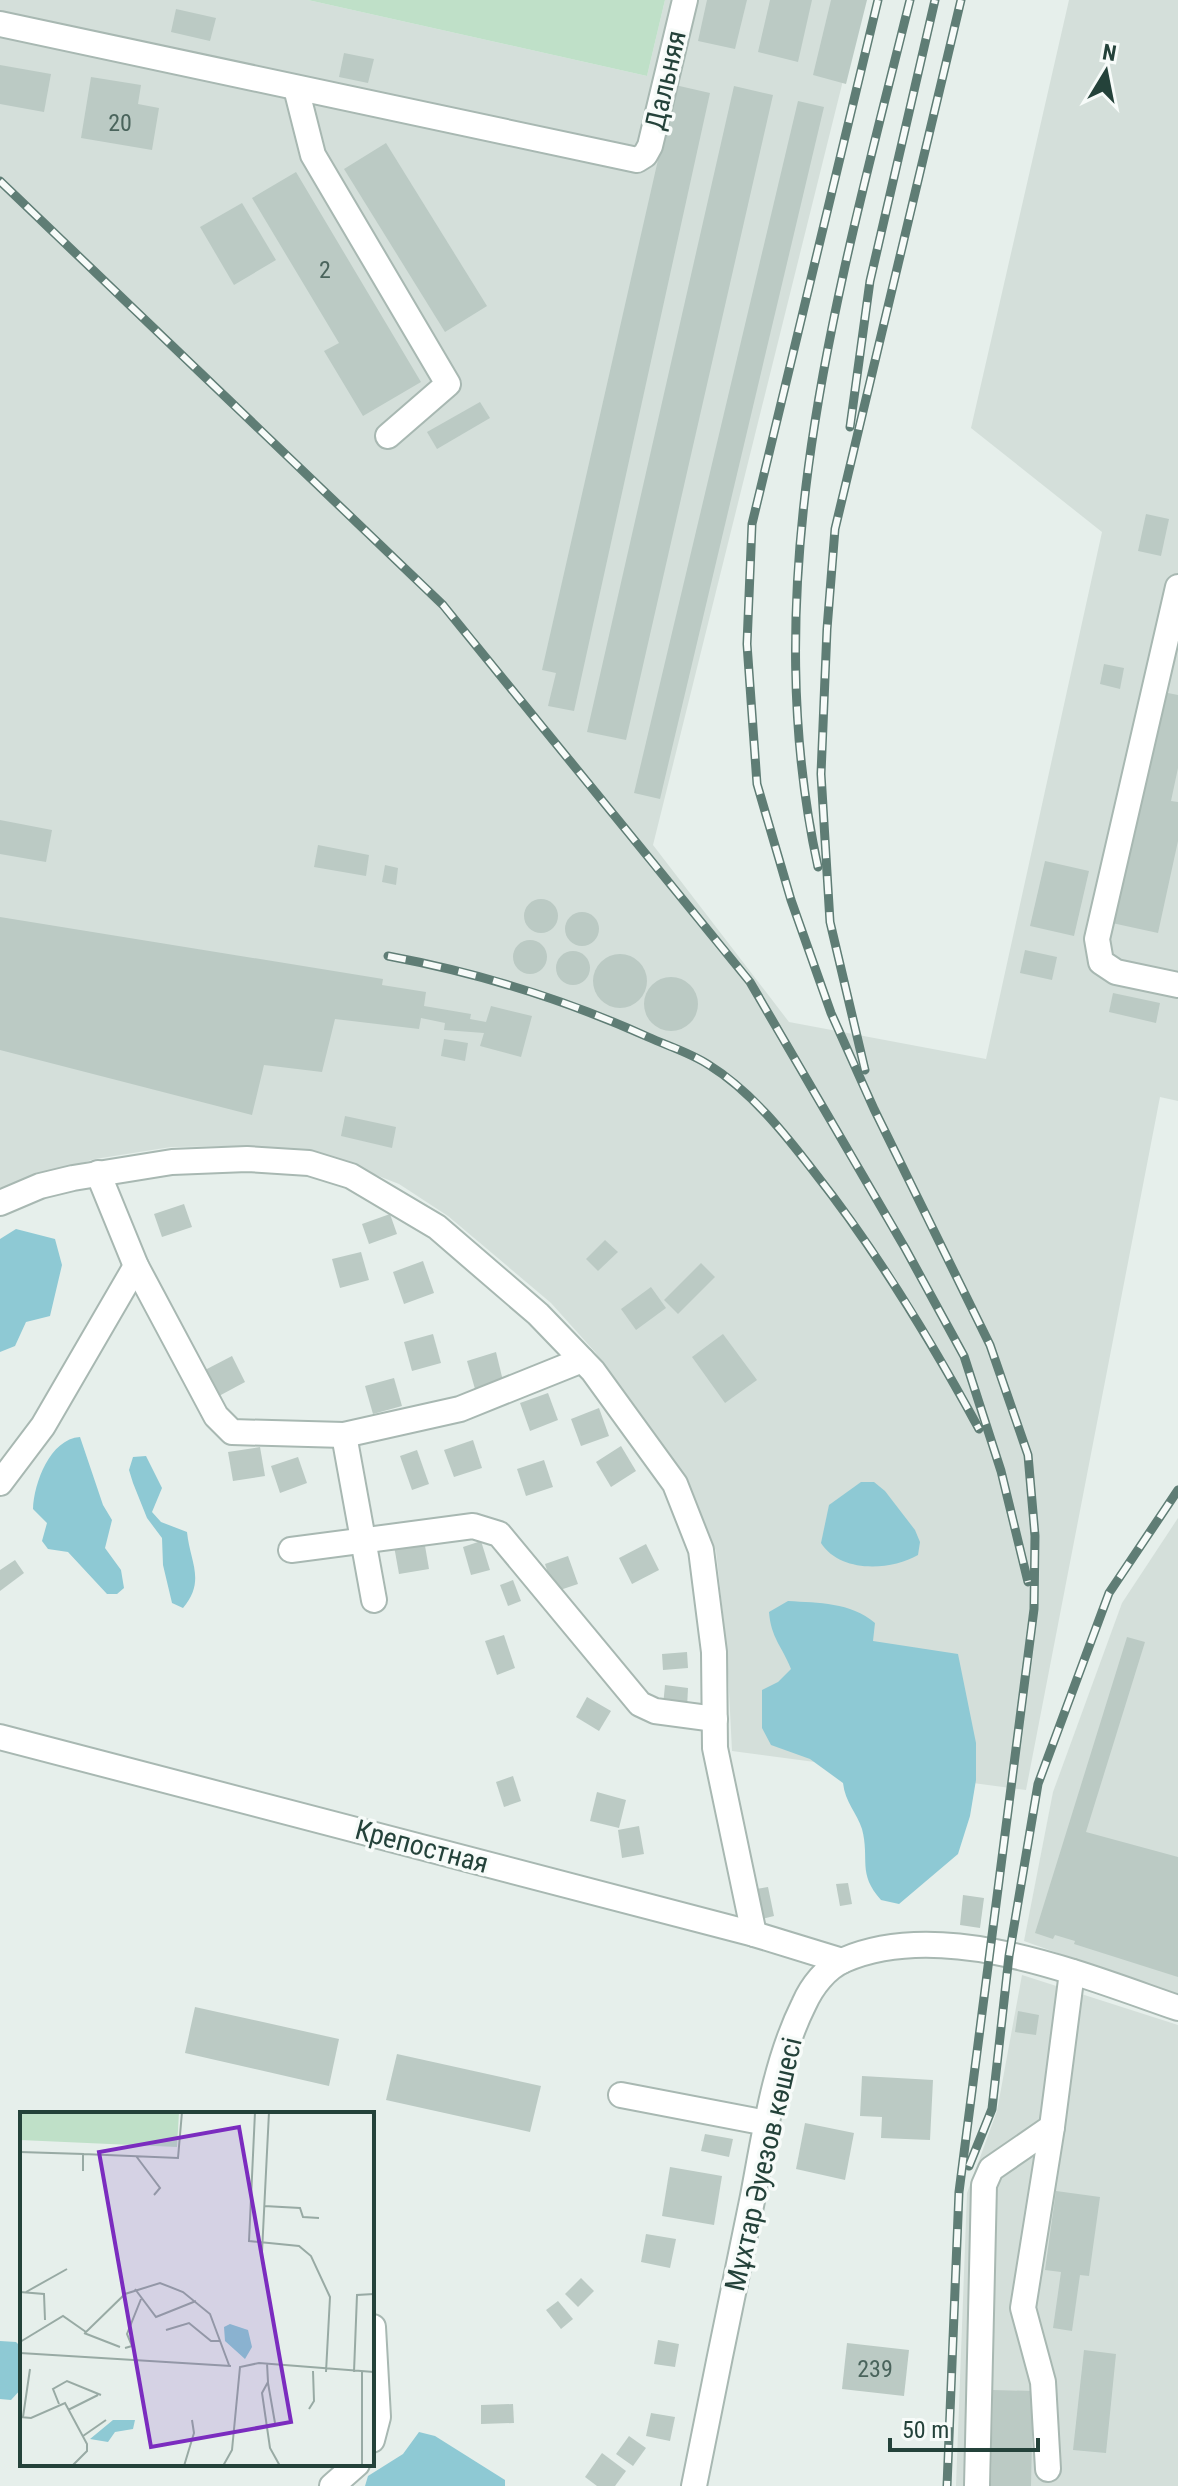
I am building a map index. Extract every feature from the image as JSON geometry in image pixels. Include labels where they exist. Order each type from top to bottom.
[{"type":"street","name":"Дальняя","points":[[296,88],[626,159],[641,158],[650,146],[685,0]]},
{"type":"street","points":[[0,24],[296,88],[313,155],[448,384],[388,436]]},
{"type":"street","points":[[1178,587],[1170,656],[1097,947],[1101,962],[1116,972],[1178,985]]},
{"type":"street","points":[[0,1203],[40,1186],[98,1173],[172,1162],[247,1159],[309,1163],[351,1176],[389,1195],[437,1227],[482,1263],[582,1360],[675,1484],[701,1550],[714,1652],[715,1748],[754,1934]]},
{"type":"street","points":[[98,1173],[136,1266],[216,1416],[232,1432],[344,1435],[460,1409],[582,1360]]},
{"type":"street","points":[[0,1483],[43,1426],[136,1266]]},
{"type":"street","points":[[344,1435],[374,1600]]},
{"type":"street","points":[[291,1550],[473,1526],[494,1531],[640,1704],[655,1711],[715,1719]]},
{"type":"street","name":"Крепостная","points":[[0,1737],[754,1934],[842,1961]]},
{"type":"street","name":"Мұхтар Әуезов көшесі","points":[[694,2486],[767,2123],[786,2051],[804,2003],[821,1977],[842,1961],[870,1952],[927,1946],[1009,1956],[1072,1972],[1178,2008]]},
{"type":"street","points":[[1048,2469],[1043,2382],[1023,2308],[1052,2127],[1072,1972]]},
{"type":"street","points":[[621,2095],[767,2123]]},
{"type":"street","points":[[977,2486],[984,2185],[991,2169],[1052,2127]]},
{"type":"street","points":[[374,2345],[378,2417],[374,2432]]},
{"type":"street","points":[[332,2486],[355,2466]]},
{"type":"shaded area","points":[[0,0],[308,0],[647,76],[665,0],[863,0],[653,845],[789,1022],[986,1059],[1102,532],[971,428],[1069,0],[1178,0],[1178,1101],[1160,1097],[1026,1790],[732,1751],[727,1652],[716,1551],[687,1479],[595,1352],[551,1303],[448,1216],[399,1184],[312,1150],[248,1146],[171,1147],[95,1159],[0,1188]]},
{"type":"shaded area","points":[[1178,1518],[1178,1996],[1024,1941],[1053,1792],[1122,1603]]},
{"type":"shaded area","points":[[1022,1975],[1178,2025],[1178,2486],[956,2486],[967,2193],[997,2111]]},
{"type":"green space","points":[[308,0],[665,0],[647,76]]},
{"type":"water","points":[[16,1229],[55,1239],[62,1265],[50,1316],[26,1322],[15,1346],[0,1352],[0,1239]]},
{"type":"water","points":[[80,1437],[103,1505],[112,1520],[105,1548],[121,1570],[124,1588],[117,1594],[107,1594],[68,1552],[48,1549],[42,1541],[47,1523],[33,1509],[40,1475],[52,1454],[60,1445]]},
{"type":"water","points":[[146,1456],[162,1488],[152,1512],[161,1522],[187,1532],[195,1580],[194,1589],[183,1608],[172,1603],[163,1565],[162,1538],[147,1518],[129,1470],[133,1457]]},
{"type":"water","points":[[861,1482],[874,1482],[885,1491],[915,1530],[920,1542],[918,1555],[894,1564],[866,1566],[840,1560],[821,1543],[829,1505]]},
{"type":"water","points":[[788,1601],[834,1605],[855,1611],[875,1623],[873,1641],[958,1654],[976,1743],[976,1780],[970,1816],[958,1854],[899,1904],[881,1900],[869,1882],[862,1829],[843,1783],[810,1759],[771,1745],[762,1728],[762,1690],[778,1682],[791,1669],[774,1635],[769,1612]]},
{"type":"water","points":[[0,2341],[16,2342],[20,2346],[20,2390],[11,2400],[0,2399]]},
{"type":"water","points":[[419,2432],[435,2436],[505,2480],[505,2486],[365,2486],[368,2476],[403,2454]]},
{"type":"building","points":[[707,0],[747,0],[735,49],[698,41]]},
{"type":"building","points":[[770,0],[812,0],[798,62],[758,52]]},
{"type":"building","points":[[831,0],[867,0],[846,84],[813,75]]},
{"type":"building","points":[[176,9],[216,18],[210,41],[171,32]]},
{"type":"building","points":[[344,53],[374,59],[368,83],[339,77]]},
{"type":"building","points":[[0,65],[51,74],[44,112],[0,104]]},
{"type":"building","points":[[91,77],[141,85],[138,104],[159,108],[152,150],[81,138]]},
{"type":"building","points":[[675,85],[710,93],[574,711],[548,706],[556,673],[542,670]]},
{"type":"building","points":[[734,86],[773,95],[626,740],[587,732]]},
{"type":"building","points":[[798,101],[824,107],[660,799],[634,793]]},
{"type":"building","points":[[386,143],[487,306],[445,332],[344,169]]},
{"type":"building","points":[[296,172],[421,382],[363,416],[324,351],[339,343],[252,198]]},
{"type":"building","points":[[242,203],[276,260],[234,285],[200,227]]},
{"type":"building","points":[[480,402],[490,418],[437,449],[427,432]]},
{"type":"building","points":[[1146,514],[1169,519],[1161,556],[1138,551]]},
{"type":"building","points":[[1104,664],[1124,668],[1120,689],[1100,684]]},
{"type":"building","points":[[1163,692],[1178,695],[1178,768],[1171,801],[1178,802],[1178,841],[1158,933],[1112,923]]},
{"type":"building","points":[[0,820],[52,830],[46,862],[0,854]]},
{"type":"building","points":[[318,845],[369,855],[366,876],[314,867]]},
{"type":"building","points":[[1045,861],[1089,871],[1074,936],[1030,926]]},
{"type":"building","points":[[385,865],[398,868],[396,885],[382,882]]},
{"type":"building","points":[[541,899],[553,904],[558,916],[553,928],[541,933],[529,928],[524,916],[529,904]]},
{"type":"building","points":[[582,912],[594,917],[599,929],[594,941],[582,946],[570,941],[565,929],[570,917]]},
{"type":"building","points":[[0,917],[383,979],[382,985],[426,992],[424,1006],[471,1014],[470,1019],[486,1022],[491,1006],[532,1016],[521,1057],[480,1046],[484,1033],[444,1030],[445,1023],[421,1018],[419,1029],[335,1019],[322,1072],[264,1065],[252,1115],[0,1050]]},
{"type":"building","points":[[530,940],[542,945],[547,957],[542,969],[530,974],[518,969],[513,957],[518,945]]},
{"type":"building","points":[[1025,950],[1057,957],[1052,980],[1020,973]]},
{"type":"building","points":[[573,951],[585,956],[590,968],[585,980],[573,985],[561,980],[556,968],[561,956]]},
{"type":"building","points":[[620,954],[639,962],[647,981],[639,1000],[620,1008],[601,1000],[593,981],[601,962]]},
{"type":"building","points":[[671,977],[690,985],[698,1004],[690,1023],[671,1031],[652,1023],[644,1004],[652,985]]},
{"type":"building","points":[[1113,993],[1160,1003],[1156,1023],[1109,1012]]},
{"type":"building","points":[[444,1039],[468,1043],[465,1061],[441,1056]]},
{"type":"building","points":[[345,1116],[396,1127],[392,1148],[341,1136]]},
{"type":"building","points":[[184,1204],[192,1227],[162,1237],[154,1214]]},
{"type":"building","points":[[390,1214],[397,1234],[369,1244],[362,1224]]},
{"type":"building","points":[[605,1240],[618,1252],[598,1271],[586,1259]]},
{"type":"building","points":[[361,1252],[369,1280],[340,1288],[332,1259]]},
{"type":"building","points":[[423,1261],[434,1293],[404,1304],[393,1272]]},
{"type":"building","points":[[701,1263],[715,1277],[678,1314],[664,1300]]},
{"type":"building","points":[[651,1287],[666,1308],[636,1330],[621,1309]]},
{"type":"building","points":[[433,1334],[441,1363],[412,1371],[404,1342]]},
{"type":"building","points":[[723,1334],[757,1380],[725,1403],[692,1357]]},
{"type":"building","points":[[496,1352],[503,1381],[475,1389],[467,1361]]},
{"type":"building","points":[[232,1356],[245,1382],[219,1396],[205,1370]]},
{"type":"building","points":[[394,1378],[402,1406],[373,1414],[365,1386]]},
{"type":"building","points":[[548,1393],[558,1420],[530,1431],[520,1403]]},
{"type":"building","points":[[599,1408],[609,1436],[581,1446],[571,1419]]},
{"type":"building","points":[[473,1440],[482,1468],[454,1477],[444,1450]]},
{"type":"building","points":[[621,1446],[636,1471],[611,1487],[596,1462]]},
{"type":"building","points":[[260,1447],[265,1476],[233,1481],[228,1452]]},
{"type":"building","points":[[417,1450],[429,1484],[412,1490],[400,1456]]},
{"type":"building","points":[[298,1457],[307,1483],[280,1493],[271,1466]]},
{"type":"building","points":[[544,1460],[553,1487],[526,1496],[517,1469]]},
{"type":"building","points":[[424,1540],[429,1569],[399,1574],[394,1546]]},
{"type":"building","points":[[481,1541],[490,1570],[471,1575],[463,1547]]},
{"type":"building","points":[[646,1544],[659,1570],[632,1584],[619,1558]]},
{"type":"building","points":[[568,1556],[578,1584],[554,1592],[545,1564]]},
{"type":"building","points":[[15,1560],[24,1573],[0,1591],[0,1570]]},
{"type":"building","points":[[513,1580],[521,1601],[508,1606],[500,1585]]},
{"type":"building","points":[[504,1635],[515,1668],[497,1675],[485,1641]]},
{"type":"building","points":[[1127,1637],[1145,1642],[1086,1832],[1178,1857],[1178,1977],[1074,1944],[1075,1941],[1035,1933]]},
{"type":"building","points":[[687,1652],[688,1668],[663,1670],[662,1654]]},
{"type":"building","points":[[665,1685],[688,1688],[687,1708],[663,1706]]},
{"type":"building","points":[[587,1697],[611,1711],[599,1731],[576,1717]]},
{"type":"building","points":[[513,1776],[521,1801],[504,1807],[496,1782]]},
{"type":"building","points":[[597,1792],[626,1800],[619,1828],[590,1821]]},
{"type":"building","points":[[639,1826],[644,1854],[622,1858],[618,1830]]},
{"type":"building","points":[[848,1883],[852,1904],[840,1906],[836,1884]]},
{"type":"building","points":[[768,1887],[774,1916],[762,1919],[756,1889]]},
{"type":"building","points":[[963,1895],[984,1898],[980,1928],[960,1925]]},
{"type":"building","points":[[195,2007],[339,2039],[329,2086],[185,2053]]},
{"type":"building","points":[[1018,2011],[1039,2015],[1036,2035],[1015,2032]]},
{"type":"building","points":[[397,2054],[541,2086],[530,2132],[386,2100]]},
{"type":"building","points":[[862,2076],[933,2080],[930,2140],[881,2138],[882,2117],[860,2116]]},
{"type":"building","points":[[805,2123],[854,2133],[845,2180],[796,2169]]},
{"type":"building","points":[[705,2134],[733,2139],[729,2157],[701,2151]]},
{"type":"building","points":[[670,2167],[722,2176],[714,2225],[662,2216]]},
{"type":"building","points":[[1056,2191],[1100,2197],[1089,2276],[1080,2275],[1072,2331],[1053,2328],[1061,2272],[1045,2270]]},
{"type":"building","points":[[646,2234],[676,2239],[670,2268],[641,2262]]},
{"type":"building","points":[[581,2278],[594,2291],[578,2307],[565,2294]]},
{"type":"building","points":[[558,2301],[573,2319],[561,2329],[546,2310]]},
{"type":"building","points":[[658,2340],[679,2344],[675,2367],[654,2364]]},
{"type":"building","points":[[847,2343],[909,2350],[904,2396],[842,2389]]},
{"type":"building","points":[[1084,2350],[1116,2354],[1106,2453],[1073,2450]]},
{"type":"building","points":[[993,2390],[1033,2391],[1031,2486],[991,2486]]},
{"type":"building","points":[[513,2404],[514,2423],[481,2424],[481,2405]]},
{"type":"building","points":[[651,2413],[675,2417],[670,2441],[646,2436]]},
{"type":"building","points":[[629,2436],[646,2448],[633,2466],[616,2454]]},
{"type":"building","points":[[602,2453],[626,2471],[615,2486],[597,2486],[585,2477]]},
{"type":"railway","points":[[878,0],[752,524],[747,644],[757,784],[791,900],[831,1013],[874,1109],[990,1345],[1028,1455],[1035,1536],[1034,1609],[959,2192],[947,2486]]},
{"type":"railway","points":[[818,867],[801,757],[796,648],[801,539],[814,430],[833,321],[910,0]]},
{"type":"railway","points":[[850,427],[870,281],[935,0]]},
{"type":"railway","points":[[865,1070],[830,922],[821,774],[835,529],[961,0]]},
{"type":"railway","points":[[0,181],[443,605],[750,982],[905,1248],[964,1356],[1001,1471],[1028,1582]]},
{"type":"railway","points":[[388,956],[455,970],[553,999],[687,1053],[739,1087],[804,1158],[860,1234],[942,1362],[979,1429]]},
{"type":"railway","points":[[969,2166],[992,2109],[1009,1956],[1038,1784],[1109,1593],[1178,1490]]}]
